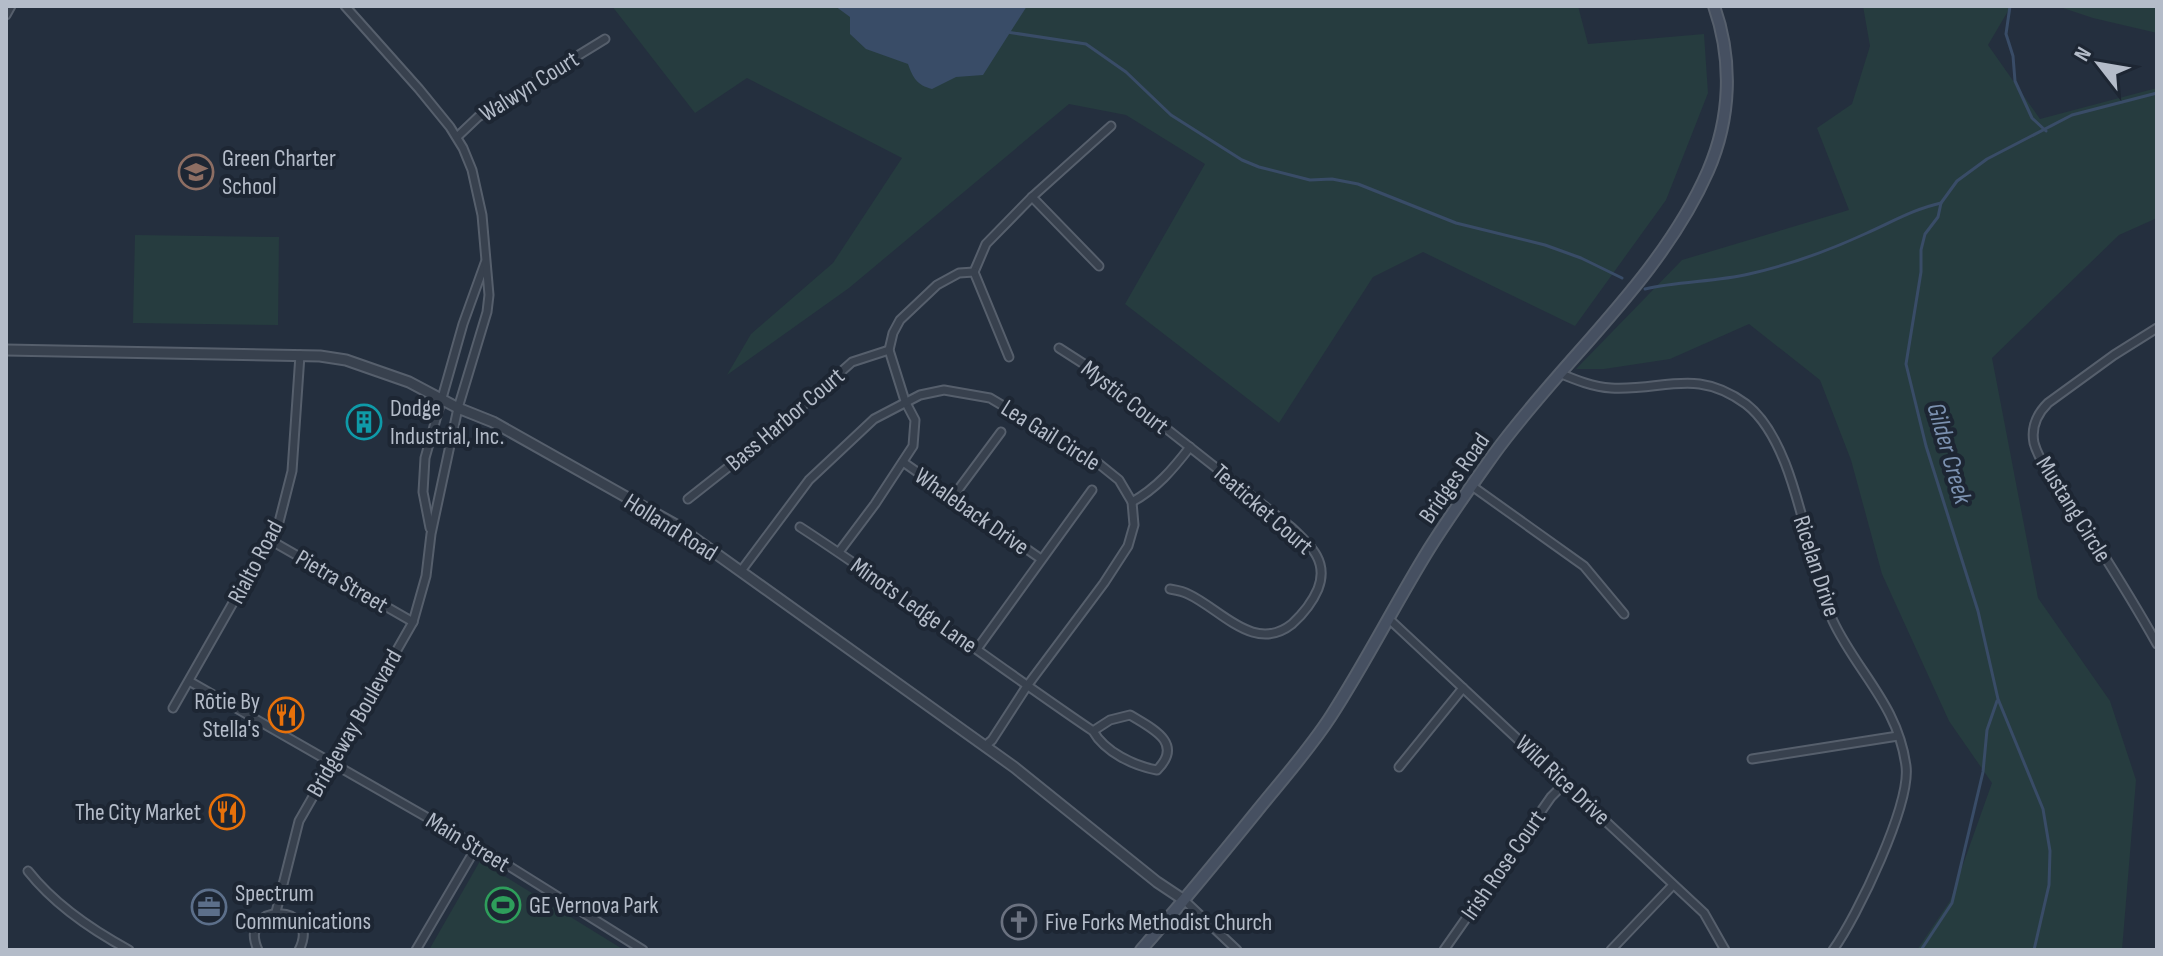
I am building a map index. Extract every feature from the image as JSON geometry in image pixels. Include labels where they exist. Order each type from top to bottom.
[{"type":"main road","name":"Bridges Road","points":[[1141,950],[1302,757],[1330,718],[1429,550],[1472,486],[1514,428],[1641,277],[1680,222],[1707,173],[1721,132],[1727,92],[1723,39],[1714,6]]},
{"type":"street","points":[[6,15],[11,6]]},
{"type":"street","name":"Bridgeway Boulevard","points":[[276,912],[299,821],[413,622],[426,576],[431,534],[458,408],[487,312],[489,295],[478,193],[472,170],[457,137],[345,6]]},
{"type":"street","name":"Walwyn Court","points":[[457,137],[478,117],[605,39]]},
{"type":"street","points":[[1009,357],[974,272],[986,244],[1032,197],[1111,126]]},
{"type":"street","points":[[1032,197],[1099,266]]},
{"type":"street","name":"Bridgeway Boulevard","points":[[431,534],[423,492],[425,458],[463,324],[487,257]]},
{"type":"street","points":[[839,552],[913,446],[915,420],[905,401],[889,350],[900,320],[937,285],[959,273],[974,272]]},
{"type":"street","name":"Mustang Circle","points":[[2157,328],[2081,377],[2048,403],[2039,414],[2033,435],[2036,447],[2056,483],[2157,644]]},
{"type":"street","name":"Mystic Court","points":[[1059,348],[1087,366],[1190,447]]},
{"type":"street","name":"Holland Road","points":[[6,350],[300,355],[346,360],[409,382],[458,408],[493,422],[676,525],[741,571],[985,746],[1184,900],[1237,950]]},
{"type":"street","name":"Bass Harbor Court","points":[[688,499],[773,432],[852,362],[889,350]]},
{"type":"street","name":"Rialto Road","points":[[173,708],[279,522],[292,471],[300,355]]},
{"type":"street","name":"Ricelan Drive","points":[[1559,373],[1606,388],[1680,382],[1704,385],[1734,397],[1759,417],[1774,436],[1782,453],[1833,621],[1889,708],[1906,766],[1903,795],[1865,897],[1833,950]]},
{"type":"street","name":"Lea Gail Circle","points":[[741,571],[809,480],[874,419],[905,401],[944,390],[990,398],[1093,459],[1119,480],[1132,502]]},
{"type":"street","points":[[952,498],[1001,432]]},
{"type":"street","points":[[985,746],[1121,560],[1134,525],[1132,502],[1148,493],[1190,447]]},
{"type":"street","name":"Teaticket Court","points":[[1170,589],[1189,594],[1225,620],[1263,635],[1283,631],[1304,614],[1319,587],[1321,562],[1314,549],[1190,447]]},
{"type":"street","name":"Whaleback Drive","points":[[903,462],[1041,559]]},
{"type":"street","points":[[1472,486],[1584,566],[1624,614]]},
{"type":"street","points":[[977,649],[1092,490]]},
{"type":"street","name":"Minots Ledge Lane","points":[[800,527],[1093,731],[1099,740],[1137,766],[1157,770],[1165,762],[1168,751],[1166,740],[1130,715],[1110,720],[1093,731]]},
{"type":"street","name":"Pietra Street","points":[[270,540],[413,622]]},
{"type":"street","name":"Wild Rice Drive","points":[[1389,619],[1704,913],[1725,950]]},
{"type":"street","name":"Main Street","points":[[189,681],[477,846],[643,950]]},
{"type":"street","points":[[1399,767],[1463,688]]},
{"type":"street","points":[[1752,759],[1898,736]]},
{"type":"street","name":"Irish Rose Court","points":[[1444,950],[1551,797],[1565,783]]},
{"type":"street","points":[[416,950],[477,846]]},
{"type":"street","points":[[28,871],[43,890],[103,936],[129,950]]},
{"type":"street","points":[[1611,950],[1673,885]]},
{"type":"street","points":[[258,950],[254,935],[257,927],[261,920],[276,912],[284,913],[298,922],[304,937],[299,950]]},
{"type":"green space","points":[[612,6],[1578,6],[1588,44],[1704,34],[1708,93],[1666,200],[1575,326],[1423,252],[1373,277],[1279,423],[1125,304],[1205,164],[1126,115],[1069,104],[849,288],[727,375],[751,334],[833,263],[902,158],[747,78],[695,113]]},
{"type":"green space","points":[[1863,6],[2011,6],[1988,45],[2040,119],[2157,88],[2157,218],[2119,235],[1992,358],[2038,598],[2110,701],[2136,780],[2122,950],[1917,950],[1950,901],[1992,783],[1949,721],[1882,574],[1851,460],[1820,380],[1749,324],[1670,359],[1604,369],[1576,369],[1682,260],[1849,210],[1817,128],[1852,104],[1870,46]]},
{"type":"green space","points":[[2057,6],[2157,6],[2157,33],[2093,18]]},
{"type":"green space","points":[[135,235],[279,237],[278,325],[133,323]]},
{"type":"green space","name":"GE Vernova Park","points":[[480,861],[624,950],[429,950]]},
{"type":"water","points":[[835,6],[1027,6],[983,75],[956,77],[932,89],[916,80],[908,64],[866,49],[850,34],[850,17]]},
{"type":"waterway","points":[[2010,6],[2006,34],[2013,56],[2015,81],[2032,118],[2046,131]]},
{"type":"waterway","points":[[1007,32],[1086,44],[1126,72],[1171,115],[1242,160],[1259,167],[1310,180],[1332,179],[1358,184],[1456,223],[1545,245],[1622,278]]},
{"type":"waterway","name":"Gilder Creek","points":[[2034,950],[2049,885],[2050,851],[2043,809],[1998,699],[1978,611],[1926,446],[1906,364],[1921,272],[1921,250],[1925,234],[1938,217],[1941,203],[1957,181],[1987,159],[2072,115],[2157,93]]},
{"type":"waterway","points":[[1645,289],[1736,277],[1779,266],[1941,203]]},
{"type":"waterway","points":[[1921,950],[1952,903],[1983,772],[1987,730],[1997,701]]},
{"type":"place","name":"Green Charter School","points":[[196,172]]},
{"type":"place","name":"Dodge Industrial, Inc.","points":[[364,422]]},
{"type":"place","name":"Rôtie By Stella's","points":[[286,715]]},
{"type":"place","name":"The City Market","points":[[227,812]]},
{"type":"place","name":"GE Vernova Park","points":[[503,905]]},
{"type":"place","name":"Spectrum Communications","points":[[209,907]]},
{"type":"place","name":"Five Forks Methodist Church","points":[[1019,922]]}]
